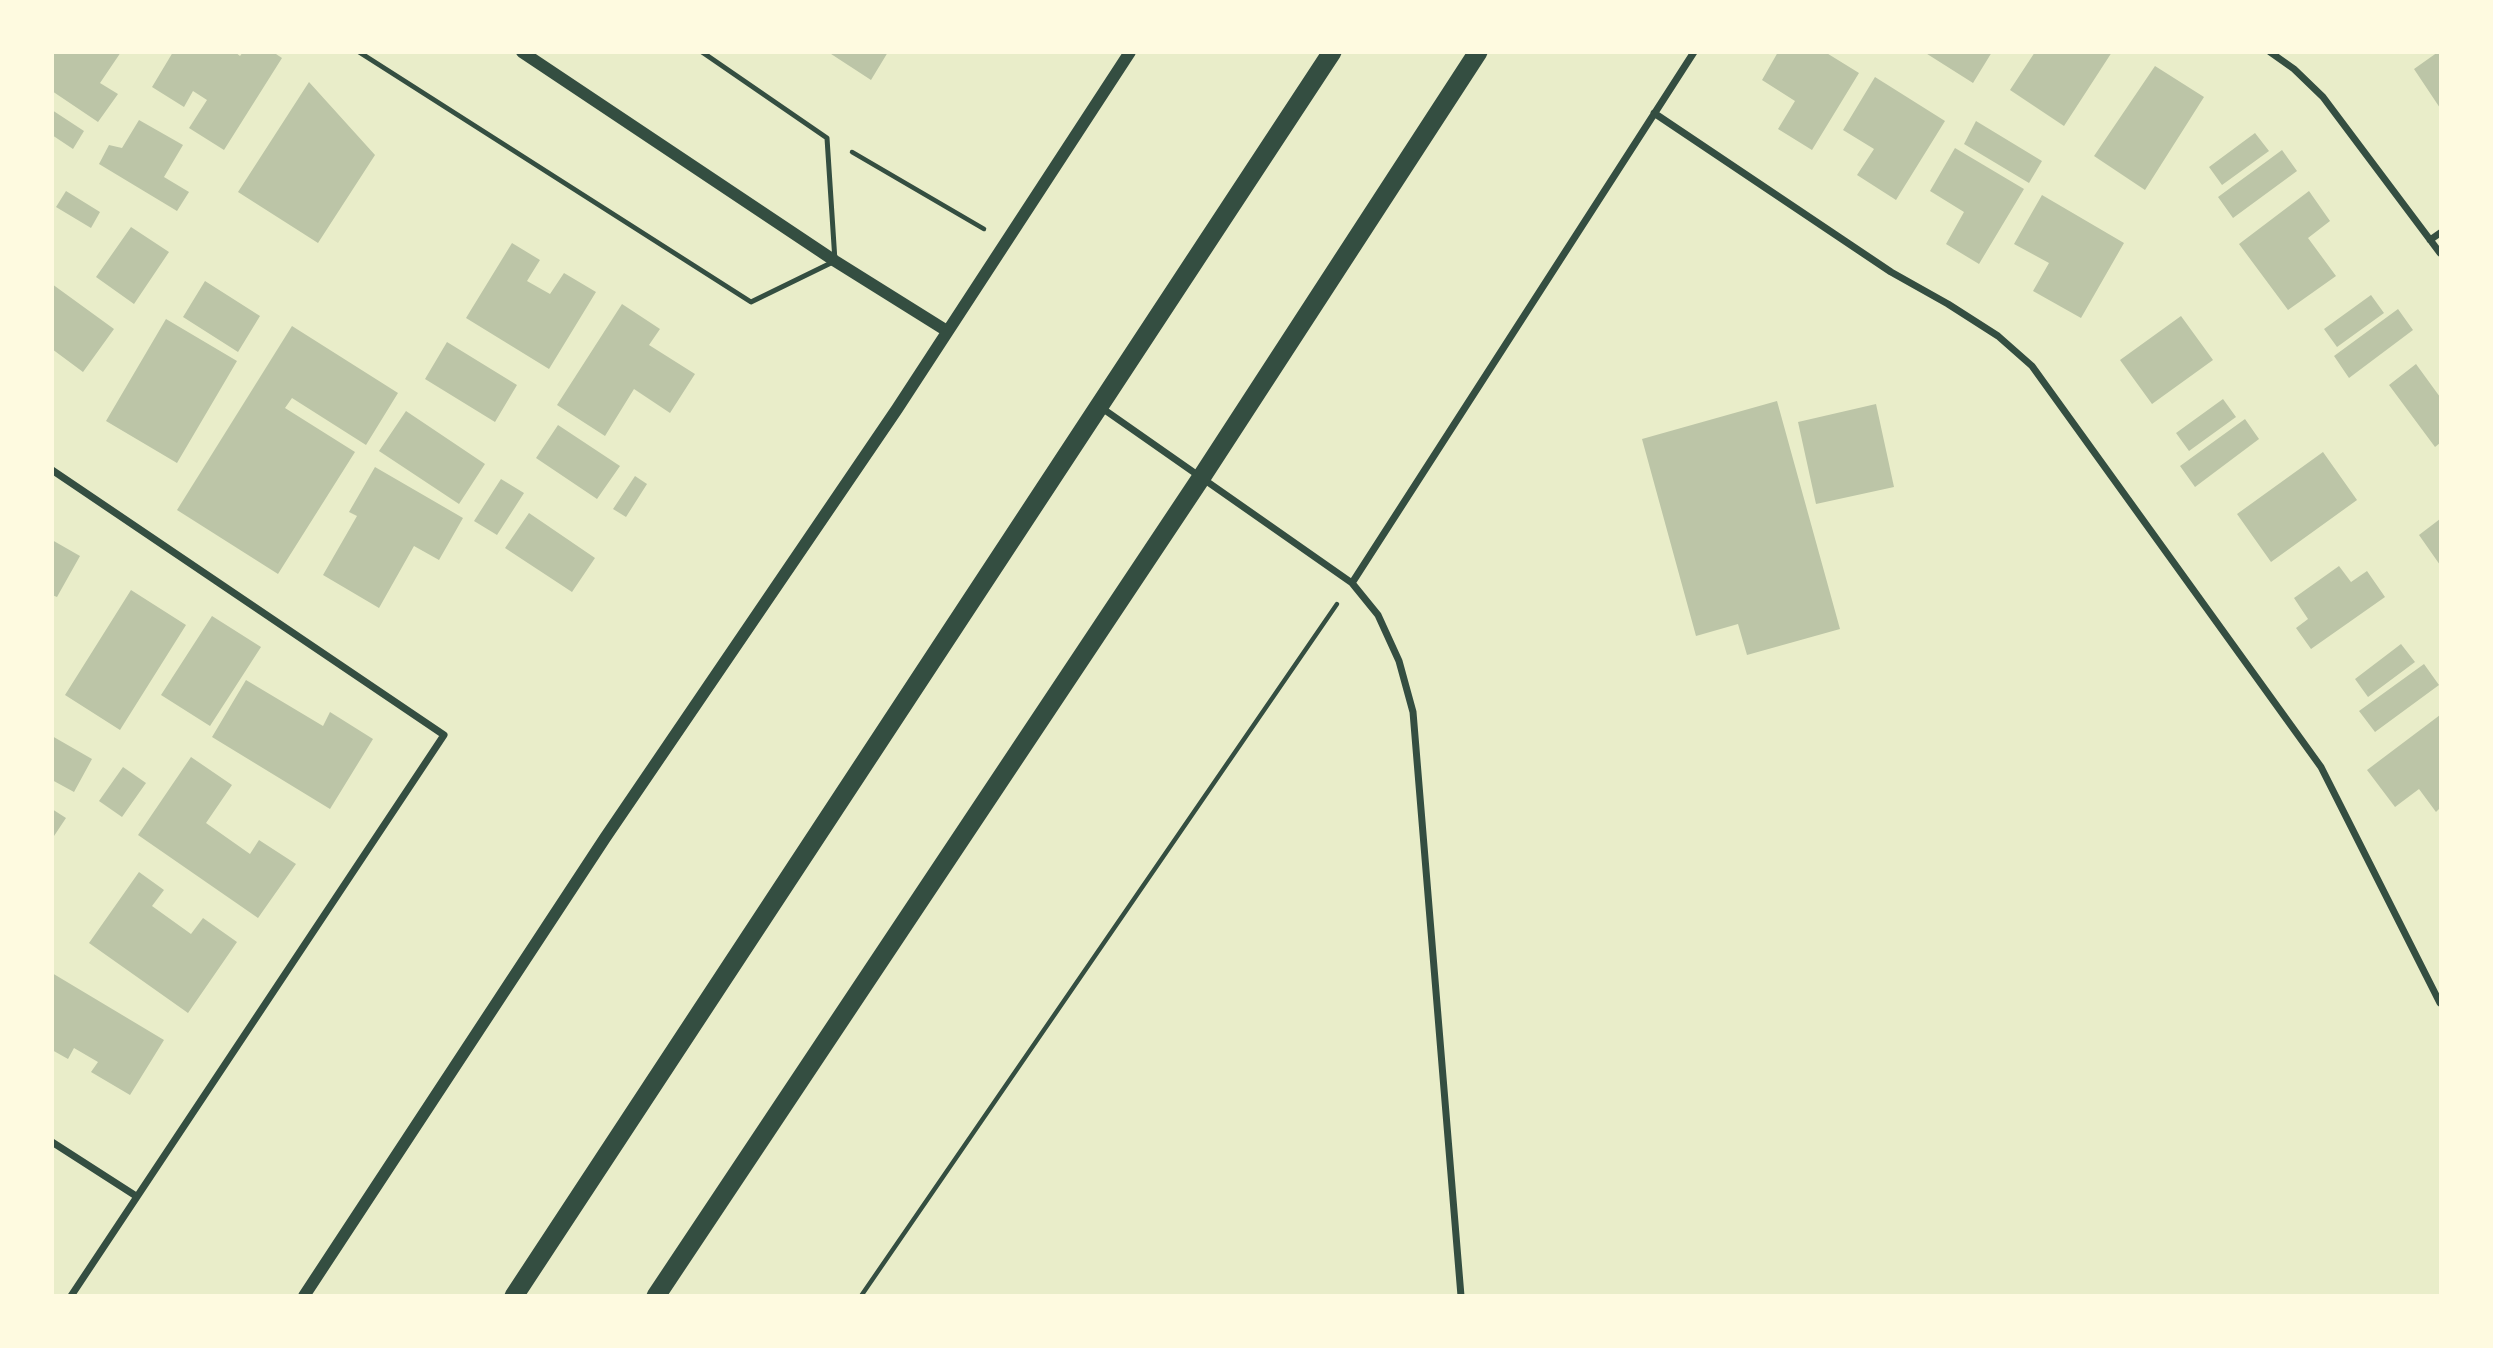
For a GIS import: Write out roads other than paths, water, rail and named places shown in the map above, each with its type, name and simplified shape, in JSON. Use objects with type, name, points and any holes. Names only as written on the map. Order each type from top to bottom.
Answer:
[{"type":"highway","points":[[514,1296],[1332,52]]},
{"type":"highway","points":[[656,1296],[1201,478],[1478,52]]},
{"type":"street","points":[[522,52],[835,261],[947,331]]},
{"type":"street","points":[[304,1296],[605,838],[897,409],[1129,52]]},
{"type":"street","points":[[1352,583],[1694,52]]},
{"type":"street","points":[[2270,52],[2294,69],[2323,97],[2441,253]]},
{"type":"street","points":[[1654,113],[1891,272],[1998,336],[2032,366],[2321,767],[2441,1003]]},
{"type":"street","points":[[2430,240],[2441,233]]},
{"type":"street","points":[[1098,406],[1352,583],[1378,615],[1399,661],[1413,712],[1461,1296]]},
{"type":"street","points":[[52,470],[444,735],[71,1296]]},
{"type":"street","points":[[52,1142],[136,1196]]},
{"type":"lane","points":[[359,52],[751,302],[835,261],[827,138],[702,52]]}]
